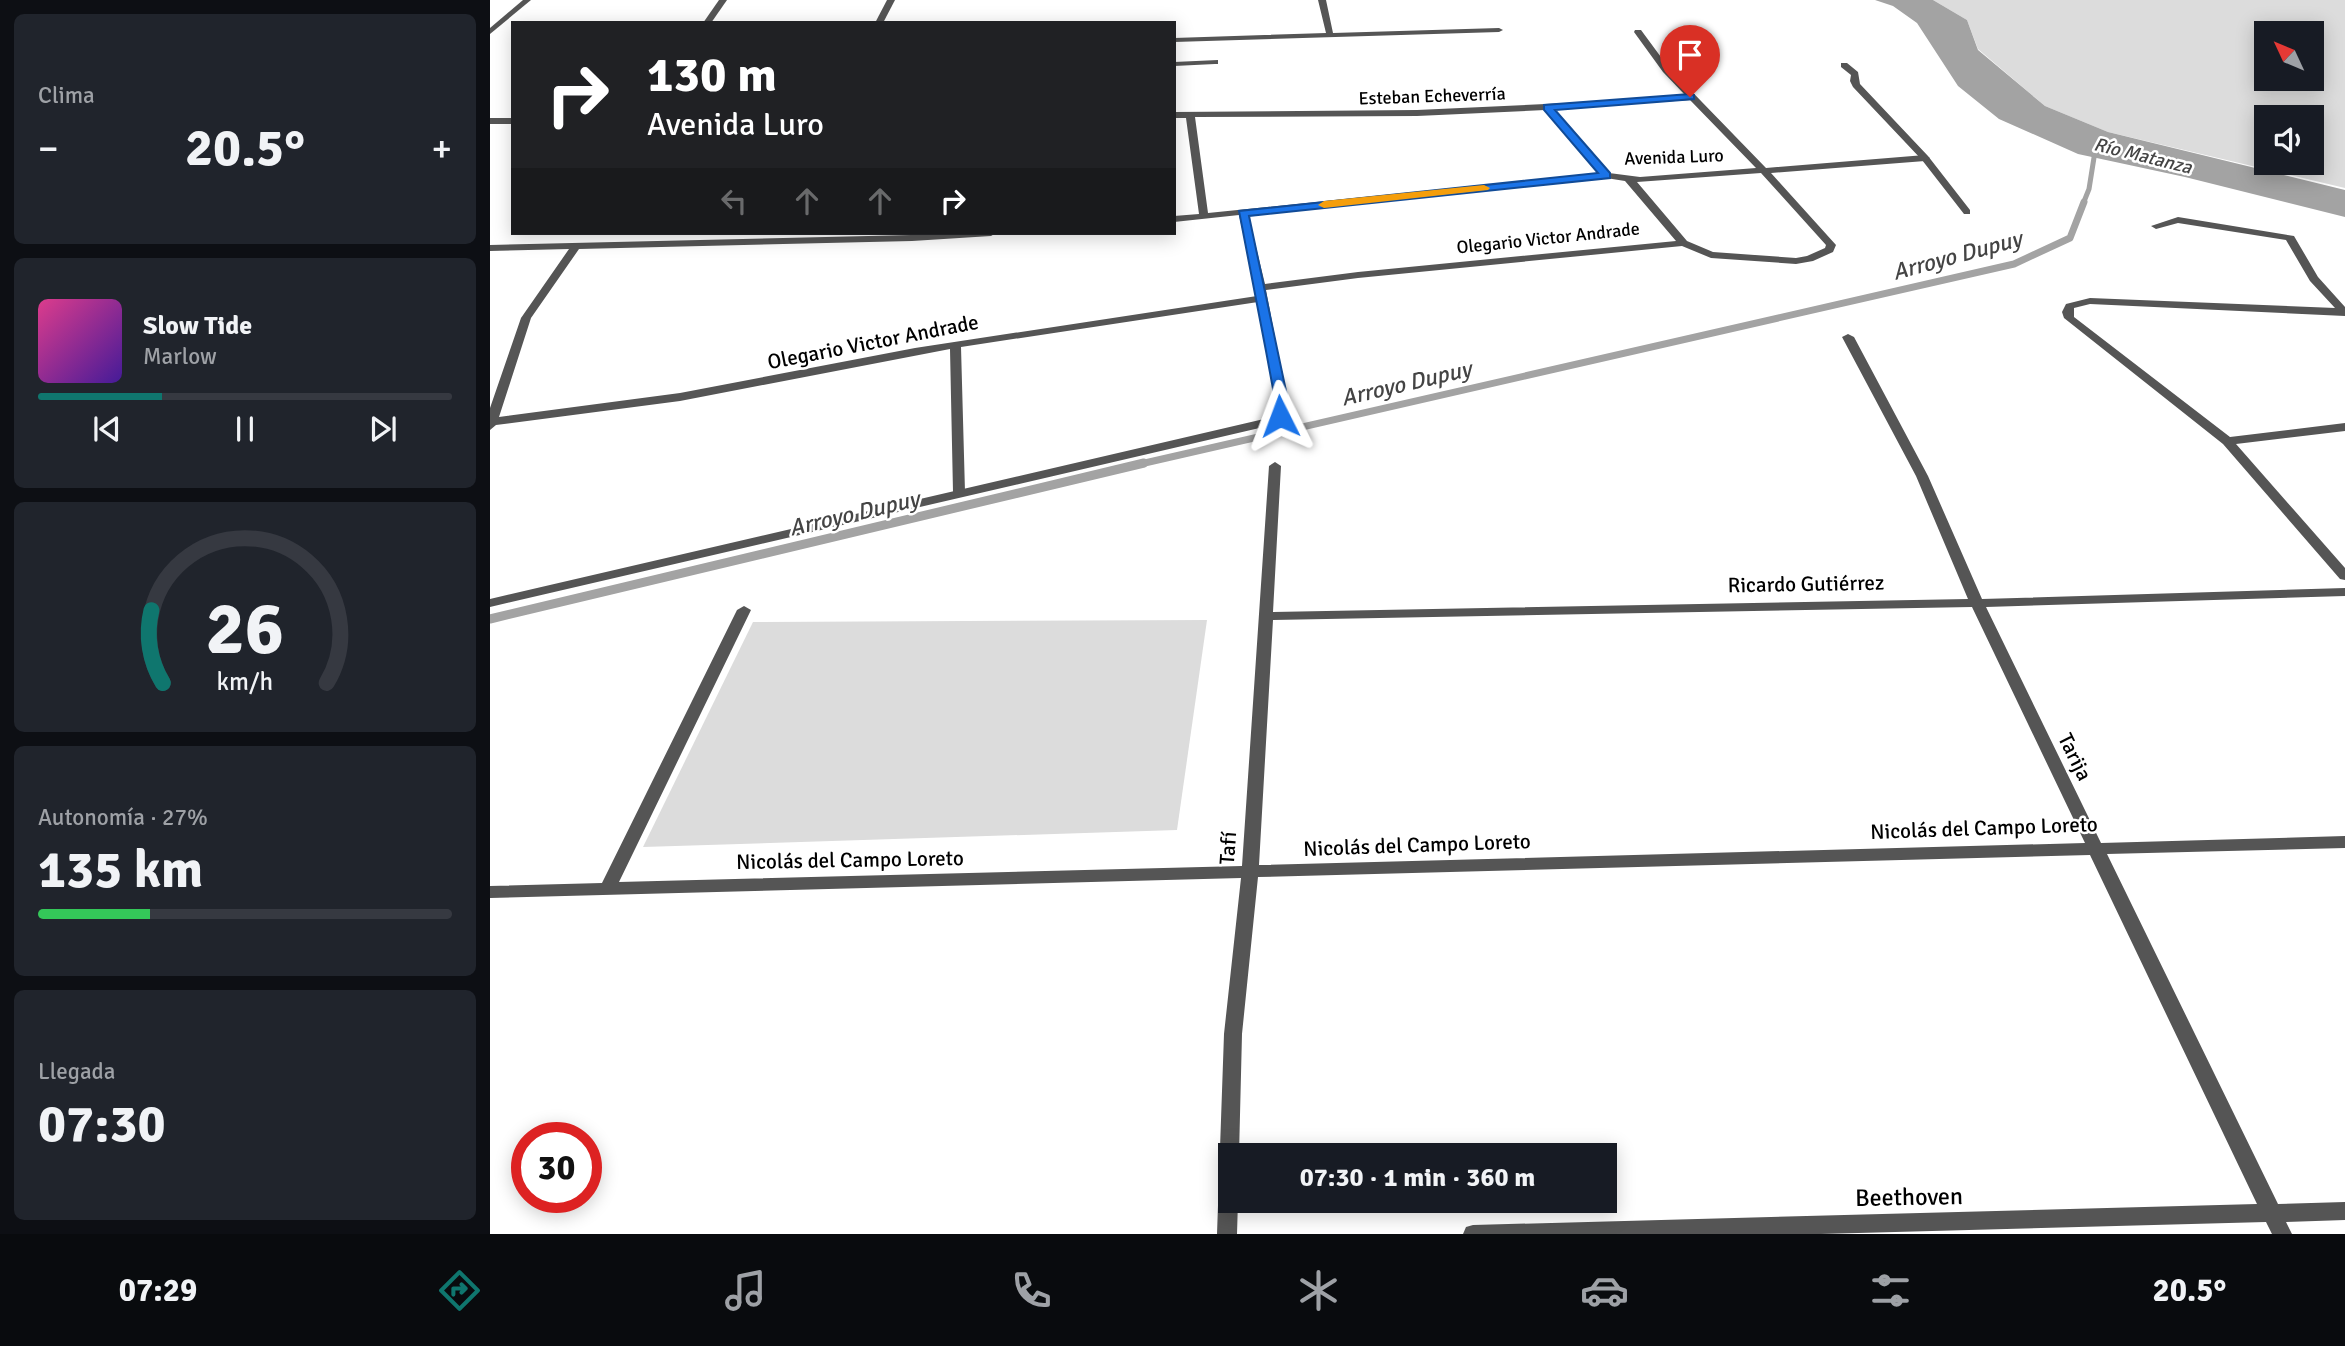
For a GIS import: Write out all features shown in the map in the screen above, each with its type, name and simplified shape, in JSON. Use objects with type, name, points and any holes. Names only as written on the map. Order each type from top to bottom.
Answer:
[{"type":"street","points":[[490,32],[494,24],[527,0]]},
{"type":"street","points":[[708,21],[723,0]]},
{"type":"street","points":[[881,21],[891,0]]},
{"type":"street","points":[[1322,0],[1329,35]]},
{"type":"street","points":[[1176,40],[1499,30]]},
{"type":"street","points":[[1638,33],[1690,97],[1764,171]]},
{"type":"street","points":[[1176,64],[1215,62]]},
{"type":"street","points":[[1844,65],[1854,74],[1856,85],[1925,159],[1967,212]]},
{"type":"street","name":"Esteban Echeverría","points":[[1176,115],[1404,114],[1690,97]]},
{"type":"street","points":[[1547,107],[1606,175]]},
{"type":"street","points":[[1190,115],[1204,217]]},
{"type":"street","points":[[490,121],[511,121]]},
{"type":"street","name":"Avenida Luro","points":[[1176,219],[1606,175],[1629,180],[1925,159]]},
{"type":"street","name":"Olegario Victor Andrade","points":[[491,423],[680,397],[859,361],[1385,272],[1683,243],[1711,255],[1796,261],[1825,254],[1831,245],[1764,171]]},
{"type":"street","points":[[1629,180],[1683,243]]},
{"type":"street","points":[[490,603],[1268,422],[1280,416],[1282,405],[1262,293],[1243,213]]},
{"type":"street","points":[[2156,226],[2178,220],[2290,238],[2314,279],[2344,313]]},
{"type":"street","points":[[640,243],[646,235]]},
{"type":"street","points":[[490,248],[949,235]]},
{"type":"street","points":[[491,423],[526,318],[576,246]]},
{"type":"street","points":[[2344,313],[2091,301],[2070,306],[2067,312],[2069,318],[2227,441],[2345,576]]},
{"type":"street","name":"Tarija","points":[[1848,337],[1922,476],[1977,603],[2282,1234]]},
{"type":"street","points":[[956,345],[959,492]]},
{"type":"street","points":[[2227,441],[2345,427]]},
{"type":"street","name":"Tafí","points":[[1227,1234],[1233,1034],[1250,872],[1275,466]]},
{"type":"street","name":"Ricardo Gutiérrez","points":[[1267,616],[1977,603],[2345,592]]},
{"type":"street","points":[[607,889],[744,610]]},
{"type":"street","name":"Nicolás del Campo Loreto","points":[[490,892],[2345,842]]},
{"type":"street","name":"Beethoven","points":[[1474,1234],[2345,1211]]},
{"type":"shaded area","points":[[1933,0],[2345,0],[2345,188],[2290,175],[2324,175],[2324,105],[2254,105],[2254,166],[2108,132],[2045,106],[1978,49],[1967,20]]},
{"type":"shaded area","points":[[1207,620],[1177,830],[643,847],[753,622]]},
{"type":"water","name":"Río Matanza","points":[[1875,0],[1933,0],[1967,20],[1978,50],[2045,106],[2108,132],[2254,168],[2254,175],[2284,175],[2345,190],[2345,217],[2185,177],[2078,154],[1999,119],[1958,86],[1917,23],[1893,6]]},
{"type":"waterway","name":"Arroyo Dupuy","points":[[2083,204],[2089,189],[2096,145]]},
{"type":"waterway","name":"Arroyo Dupuy","points":[[1136,465],[2014,264],[2070,238],[2084,202]]},
{"type":"waterway","name":"Arroyo Dupuy","points":[[490,619],[1144,463]]},
{"type":"slow traffic","points":[[1324,205],[1484,188]]},
{"type":"route","points":[[1280,416],[1282,405],[1273,351],[1243,213],[1606,175],[1547,107],[1690,97]]}]
